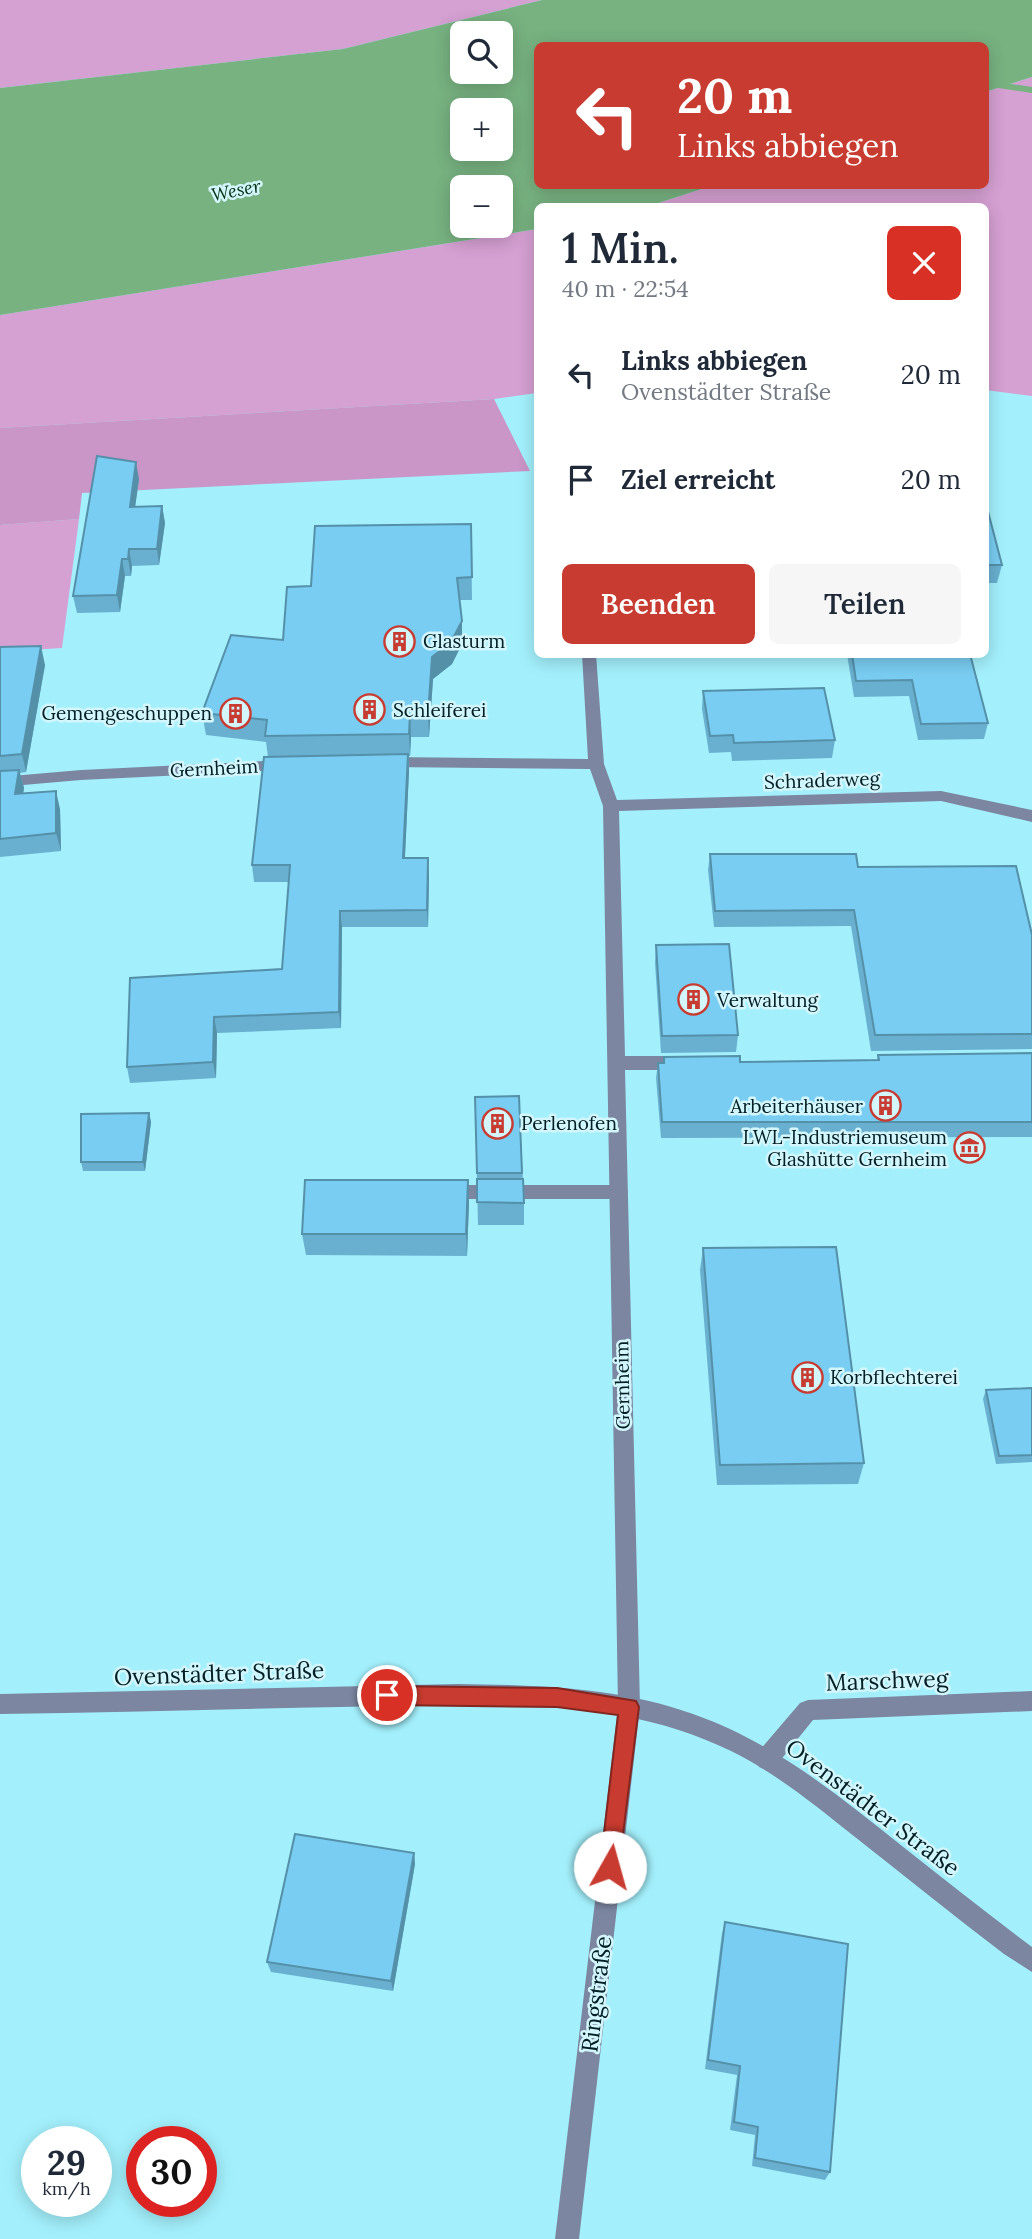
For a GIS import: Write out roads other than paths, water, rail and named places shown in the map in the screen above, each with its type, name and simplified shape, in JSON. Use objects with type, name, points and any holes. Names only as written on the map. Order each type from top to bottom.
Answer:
[{"type":"street","name":"Gernheim","points":[[589,658],[596,764],[611,806],[629,1707]]},
{"type":"street","points":[[376,762],[428,760],[596,764]]},
{"type":"street","name":"Gernheim","points":[[0,782],[81,775],[298,765]]},
{"type":"street","name":"Schraderweg","points":[[611,806],[942,796],[1032,816]]},
{"type":"street","points":[[618,1063],[700,1062]]},
{"type":"street","points":[[427,1192],[618,1192]]},
{"type":"street","name":"Ovenstädter Straße","points":[[0,1704],[438,1695],[557,1697],[629,1707],[693,1724],[736,1742],[766,1759],[809,1787],[1032,1961]]},
{"type":"street","name":"Marschweg","points":[[766,1759],[808,1710],[1032,1701]]},
{"type":"street","name":"Ringstraße","points":[[567,2239],[629,1707]]},
{"type":"water","name":"Weser","points":[[542,0],[1032,0],[1032,77],[989,91],[989,42],[534,42],[534,189],[702,189],[658,203],[534,203],[534,229],[513,233],[513,175],[450,175],[450,238],[481,238],[0,315],[0,88],[343,49],[450,23],[450,84],[513,84],[513,21],[457,21]]},
{"type":"waterway","points":[[989,84],[1032,90]]},
{"type":"place","name":"Glasturm","points":[[400,641]]},
{"type":"place","name":"Schleiferei","points":[[370,710]]},
{"type":"place","name":"Gemengeschuppen","points":[[235,713]]},
{"type":"place","name":"Verwaltung","points":[[694,1000]]},
{"type":"place","name":"Arbeiterhäuser","points":[[886,1106]]},
{"type":"place","name":"Perlenofen","points":[[498,1123]]},
{"type":"place","name":"LWL-Industriemuseum Glashütte Gernheim","points":[[970,1148]]},
{"type":"place","name":"Korbflechterei","points":[[807,1377]]}]
